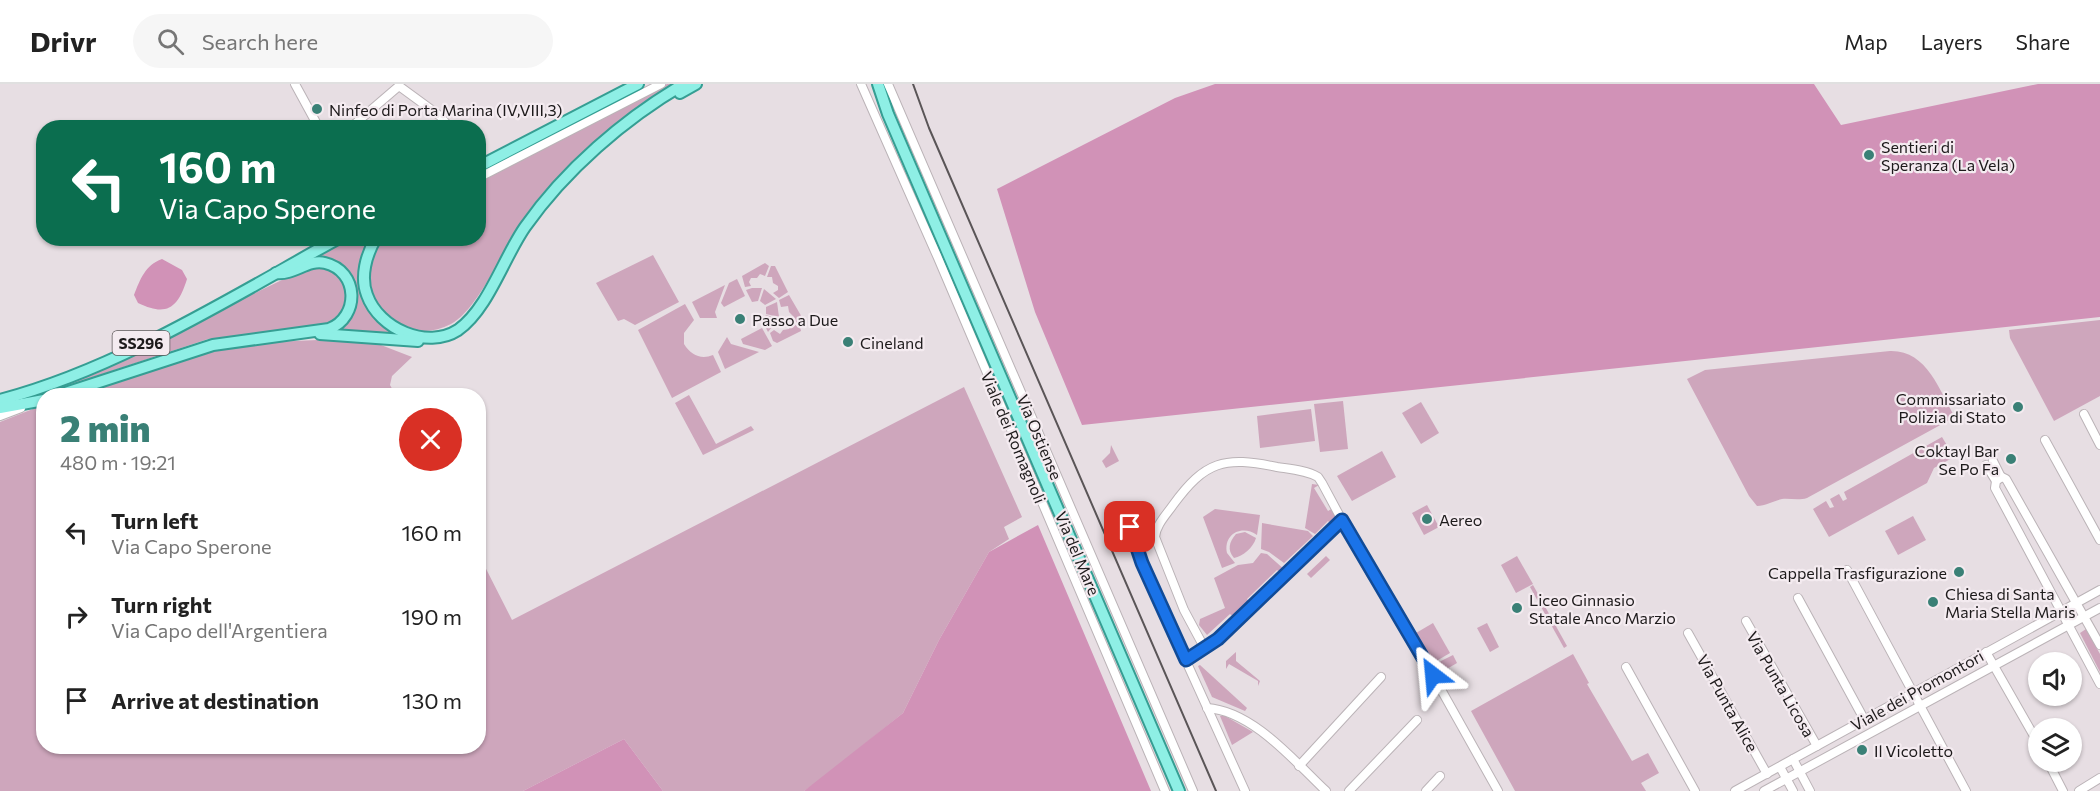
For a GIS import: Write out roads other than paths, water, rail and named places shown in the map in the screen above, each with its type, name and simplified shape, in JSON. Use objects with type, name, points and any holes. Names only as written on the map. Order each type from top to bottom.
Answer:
[{"type":"main road","points":[[486,164],[638,84]]},
{"type":"main road","points":[[373,246],[365,270],[364,284],[369,300],[378,314],[389,324],[406,333],[429,339],[449,334],[470,318],[525,228],[549,198],[592,154],[645,111],[684,84]]},
{"type":"main road","points":[[645,111],[696,84]]},
{"type":"main road","points":[[871,84],[888,114]]},
{"type":"main road","name":"Via del Mare","points":[[878,84],[888,114],[1179,791]]},
{"type":"main road","name":"SS296","points":[[0,400],[88,369],[195,317],[325,246]]},
{"type":"main road","name":"SS296","points":[[80,388],[198,349],[243,340],[329,329],[344,320],[352,302],[348,280],[338,269],[318,262],[288,273],[276,273]]},
{"type":"main road","name":"SS296","points":[[308,333],[409,341],[429,339]]},
{"type":"main road","points":[[0,408],[36,402]]},
{"type":"street","points":[[295,84],[315,120]]},
{"type":"street","points":[[486,174],[661,84]]},
{"type":"street","name":"Viale dei Romagnoli","points":[[861,84],[938,258],[1165,791]]},
{"type":"street","name":"Via Ostiense","points":[[888,84],[1193,791]]},
{"type":"street","points":[[359,120],[399,86],[443,120]]},
{"type":"street","points":[[0,416],[36,403]]},
{"type":"street","points":[[2084,414],[2100,445]]},
{"type":"street","points":[[2045,440],[2100,540]]},
{"type":"street","points":[[1205,649],[1184,610],[1155,537],[1158,526],[1194,478],[1216,465],[1234,461],[1308,473],[1321,480],[1372,576],[1379,580],[1498,791]]},
{"type":"street","points":[[1989,463],[1998,479],[1995,488],[2100,684]]},
{"type":"street","points":[[1998,479],[2006,479],[2100,645]]},
{"type":"street","points":[[1186,660],[1205,649],[1342,520]]},
{"type":"street","points":[[1130,527],[1142,563],[1245,791]]},
{"type":"street","points":[[1847,570],[1966,791]]},
{"type":"street","name":"Viale dei Promontori","points":[[1735,791],[2100,590]]},
{"type":"street","points":[[1798,598],[1864,719]]},
{"type":"street","name":"Viale dei Promontori","points":[[1764,791],[1993,664],[2099,610]]},
{"type":"street","name":"Via Punta Licosa","points":[[1746,621],[1817,746]]},
{"type":"street","name":"Via Punta Alice","points":[[1688,633],[1767,774]]},
{"type":"street","points":[[1986,652],[2028,725]]},
{"type":"street","points":[[1626,668],[1695,791]]},
{"type":"street","points":[[1299,766],[1381,677]]},
{"type":"street","points":[[1207,708],[1224,711],[1248,721],[1326,791]]},
{"type":"street","points":[[1349,791],[1417,720]]},
{"type":"street","points":[[1793,759],[1810,791]]},
{"type":"street","points":[[1780,767],[1793,791]]},
{"type":"street","points":[[2053,772],[2063,791]]},
{"type":"street","points":[[1426,791],[1440,777]]},
{"type":"street","points":[[2079,791],[2100,778]]},
{"type":"railway","points":[[913,84],[929,128],[1216,791]]},
{"type":"place","name":"Ninfeo di Porta Marina (IV,VIII,3)","points":[[317,109]]},
{"type":"place","name":"Sentieri di Speranza (La Vela)","points":[[1869,155]]},
{"type":"place","name":"Passo a Due","points":[[740,319]]},
{"type":"place","name":"Cineland","points":[[848,342]]},
{"type":"place","name":"Commissariato Polizia di Stato","points":[[2018,407]]},
{"type":"place","name":"Coktayl Bar Se Po Fa","points":[[2011,459]]},
{"type":"place","name":"Aereo","points":[[1427,519]]},
{"type":"place","name":"Cappella Trasfigurazione","points":[[1959,572]]},
{"type":"place","name":"Chiesa di Santa Maria Stella Maris","points":[[1933,602]]},
{"type":"place","name":"Liceo Ginnasio Statale Anco Marzio","points":[[1517,608]]},
{"type":"place","name":"Il Vicoletto","points":[[1862,750]]}]
